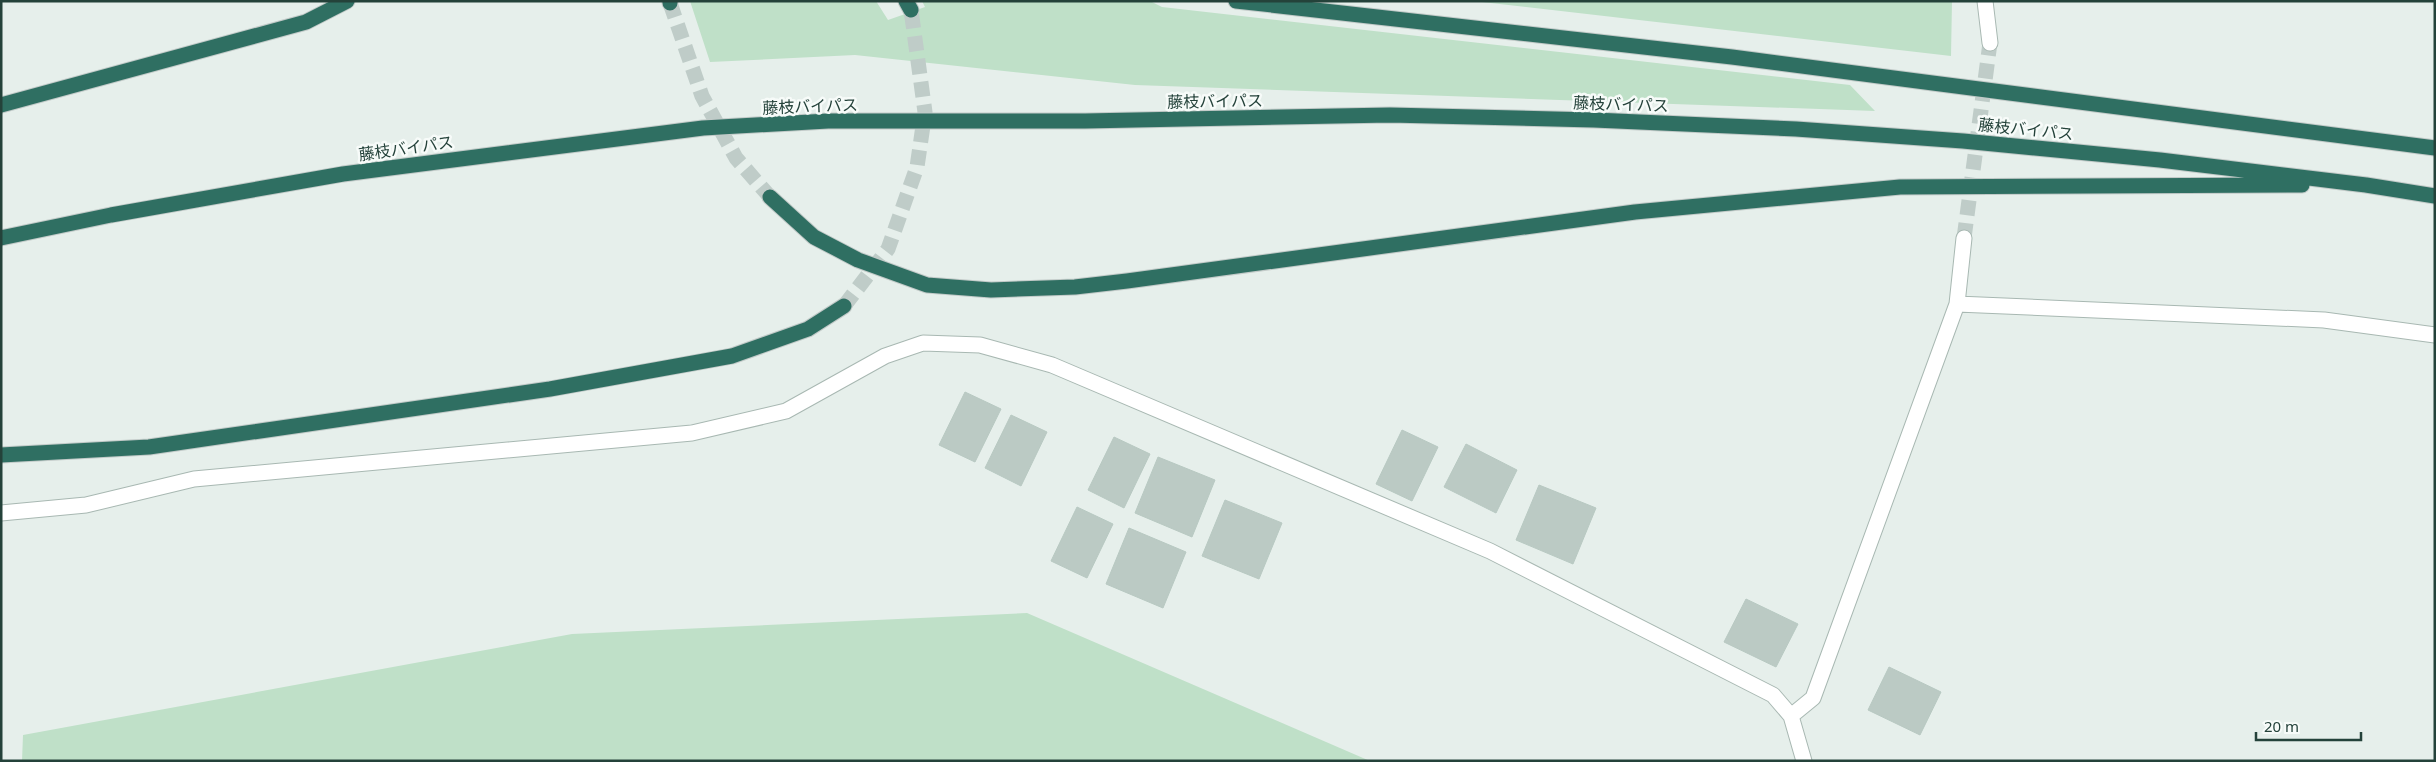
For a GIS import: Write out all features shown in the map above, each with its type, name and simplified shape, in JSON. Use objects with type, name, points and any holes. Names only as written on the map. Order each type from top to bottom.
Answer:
[{"type":"highway","points":[[1,105],[306,22],[347,1]]},
{"type":"highway","points":[[1236,1],[1732,57],[2435,148]]},
{"type":"highway","name":"藤枝バイパス","points":[[1,238],[111,215],[343,174],[703,128],[828,122],[1085,121],[1390,115],[1594,120],[1796,129],[1963,141],[2160,160],[2366,185],[2435,196]]},
{"type":"highway","points":[[770,197],[814,237],[858,260],[927,285],[991,290],[1075,287],[1635,212],[1900,187],[2366,185]]},
{"type":"highway","points":[[1,455],[149,446],[550,389],[732,356],[808,328],[844,306]]},
{"type":"street","points":[[1985,1],[1990,43]]},
{"type":"street","points":[[1791,716],[1813,698],[1957,304],[1964,238]]},
{"type":"street","points":[[1957,304],[2324,320],[2434,335]]},
{"type":"street","points":[[1,513],[86,505],[194,479],[692,433],[786,411],[885,356],[923,343],[980,346],[1052,365],[1490,551],[1773,695],[1791,716],[1804,761]]},
{"type":"green space","points":[[690,1],[876,1],[888,20],[925,7],[922,1],[1150,1],[1162,7],[1850,85],[1875,111],[1135,85],[855,55],[710,62]]},
{"type":"green space","points":[[1473,1],[1952,1],[1951,56]]},
{"type":"green space","points":[[1027,613],[1370,761],[22,761],[23,735],[572,634]]},
{"type":"building","points":[[965,392],[1001,409],[975,462],[939,445]]},
{"type":"building","points":[[1011,415],[1047,432],[1021,486],[985,468]]},
{"type":"building","points":[[1402,430],[1438,447],[1412,501],[1376,484]]},
{"type":"building","points":[[1114,437],[1150,454],[1124,508],[1088,490]]},
{"type":"building","points":[[1466,444],[1517,470],[1496,513],[1444,487]]},
{"type":"building","points":[[1158,457],[1215,480],[1192,537],[1135,513]]},
{"type":"building","points":[[1539,485],[1596,508],[1573,564],[1516,540]]},
{"type":"building","points":[[1225,500],[1282,523],[1259,579],[1202,556]]},
{"type":"building","points":[[1077,507],[1113,524],[1087,578],[1051,561]]},
{"type":"building","points":[[1129,528],[1186,552],[1163,608],[1106,584]]},
{"type":"building","points":[[1746,599],[1798,624],[1776,667],[1724,642]]},
{"type":"building","points":[[1889,667],[1941,692],[1920,735],[1868,710]]},
{"type":"tunnel","points":[[670,3],[702,96],[736,158],[770,197]]},
{"type":"tunnel","points":[[844,306],[888,249],[917,167],[925,112],[911,10]]},
{"type":"tunnel","points":[[1964,238],[1990,43]]}]
